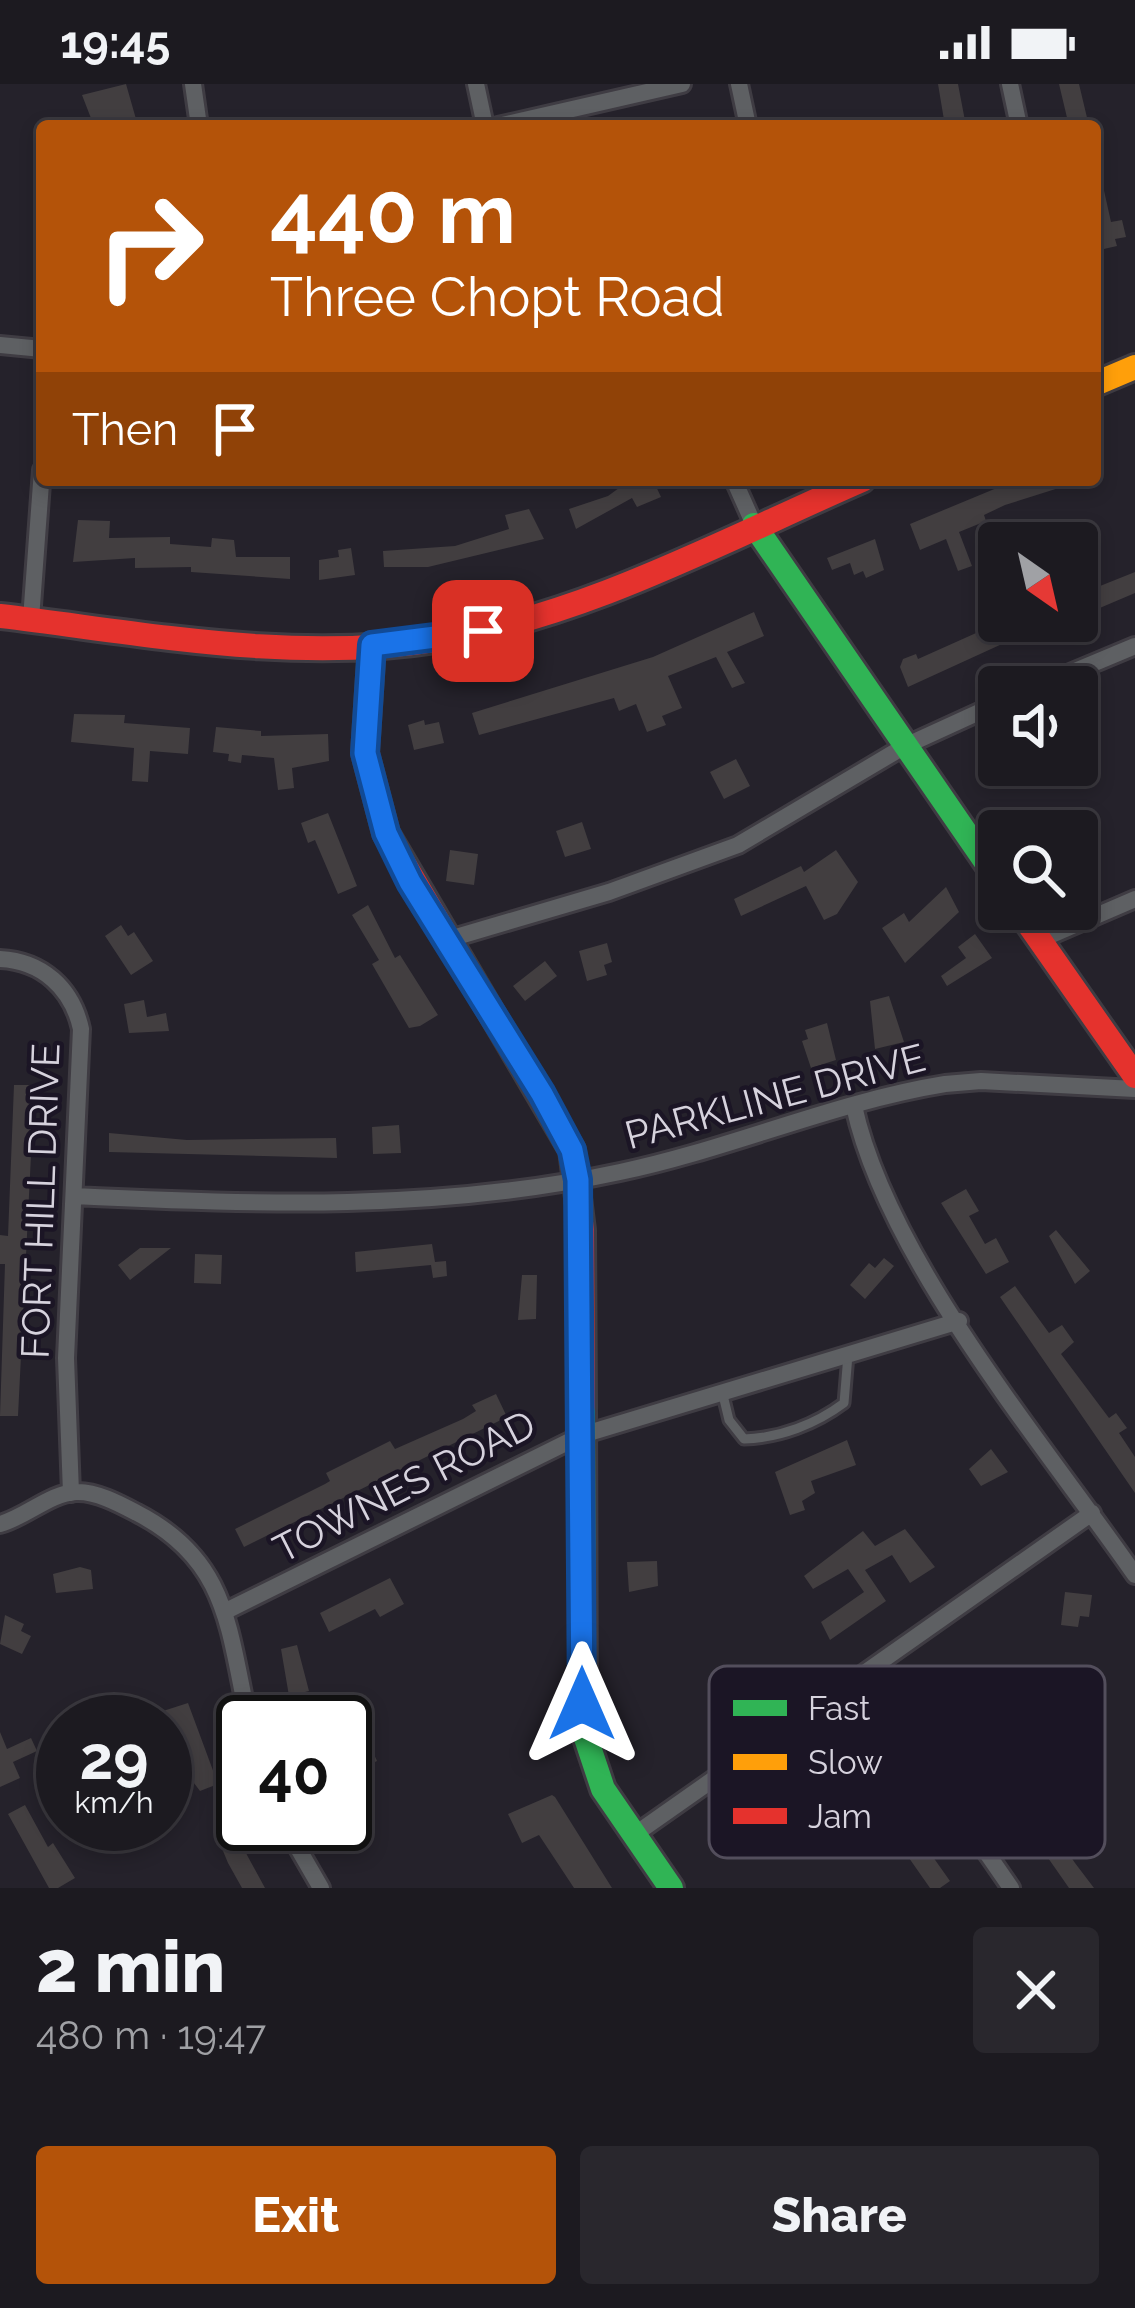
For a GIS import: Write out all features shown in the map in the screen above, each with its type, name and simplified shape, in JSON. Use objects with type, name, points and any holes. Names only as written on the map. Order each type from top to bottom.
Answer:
[{"type":"main road","points":[[1101,381],[1135,367]]},
{"type":"main road","points":[[0,616],[296,645],[435,640],[525,619],[848,486]]},
{"type":"main road","points":[[754,525],[978,851]]},
{"type":"main road","points":[[372,645],[366,712],[369,781],[401,866],[572,1150],[578,1180],[584,1732],[603,1789],[671,1888]]},
{"type":"main road","points":[[1033,930],[1135,1076]]},
{"type":"street","points":[[193,84],[198,120]]},
{"type":"street","points":[[476,84],[484,120]]},
{"type":"street","points":[[524,120],[682,84]]},
{"type":"street","points":[[739,84],[747,120]]},
{"type":"street","points":[[1010,84],[1018,120]]},
{"type":"street","points":[[0,345],[36,348]]},
{"type":"street","points":[[31,619],[41,486]]},
{"type":"street","points":[[737,486],[754,525]]},
{"type":"street","points":[[1087,666],[1135,646]]},
{"type":"street","points":[[446,940],[609,892],[738,845],[904,746],[978,713]]},
{"type":"street","points":[[1040,940],[1135,899]]},
{"type":"street","name":"FORT HILL DRIVE","points":[[0,959],[27,964],[53,979],[78,1014],[82,1044],[66,1358],[71,1492]]},
{"type":"street","name":"PARKLINE DRIVE","points":[[74,1196],[280,1205],[379,1203],[578,1180],[914,1089],[980,1081],[1135,1089]]},
{"type":"street","points":[[854,1106],[888,1202],[959,1321],[1135,1575]]},
{"type":"street","name":"TOWNES ROAD","points":[[226,1611],[582,1435],[959,1321]]},
{"type":"street","points":[[0,1524],[71,1492],[125,1507],[168,1532],[207,1572],[226,1611],[243,1695]]},
{"type":"street","points":[[874,1666],[1092,1513]]},
{"type":"street","points":[[634,1835],[709,1782]]},
{"type":"street","points":[[300,1851],[321,1888]]},
{"type":"street","points":[[991,1858],[1012,1888]]},
{"type":"lane","points":[[722,1390],[729,1420],[744,1438],[790,1430],[823,1418],[844,1402],[848,1354]]},
{"type":"building","points":[[126,84],[136,120],[92,120],[82,95]]},
{"type":"building","points":[[938,84],[958,84],[965,120],[944,120]]},
{"type":"building","points":[[1059,84],[1079,84],[1088,120],[1068,120]]},
{"type":"building","points":[[1101,177],[1111,222],[1122,220],[1126,237],[1115,239],[1117,246],[1101,250]]},
{"type":"building","points":[[622,486],[656,486],[661,497],[637,507],[632,498],[576,529],[569,509],[608,496]]},
{"type":"building","points":[[1002,486],[1065,486],[1005,505],[984,515],[986,521],[959,532],[972,566],[958,571],[946,539],[920,550],[910,524]]},
{"type":"building","points":[[529,509],[544,539],[428,567],[384,567],[383,551],[455,546],[509,529],[505,515]]},
{"type":"building","points":[[78,520],[110,521],[109,538],[170,537],[170,544],[211,547],[212,538],[234,540],[236,557],[290,557],[290,579],[191,572],[191,567],[135,568],[135,558],[73,562]]},
{"type":"building","points":[[875,539],[884,570],[866,578],[863,571],[854,575],[850,563],[832,570],[827,558]]},
{"type":"building","points":[[351,548],[355,575],[319,580],[319,560],[339,557],[338,550]]},
{"type":"building","points":[[1135,572],[1135,593],[1098,609],[1098,587]]},
{"type":"building","points":[[754,612],[764,636],[727,652],[745,683],[732,688],[716,657],[668,676],[682,708],[662,716],[666,725],[647,732],[636,704],[619,711],[614,698],[479,735],[472,713],[653,657]]},
{"type":"building","points":[[978,632],[978,642],[1002,644],[908,687],[900,667],[903,659],[916,654],[918,659]]},
{"type":"building","points":[[74,714],[125,715],[124,723],[190,728],[188,754],[150,751],[148,782],[132,781],[134,748],[71,742]]},
{"type":"building","points":[[424,720],[425,725],[439,722],[444,743],[414,750],[408,725]]},
{"type":"building","points":[[216,727],[261,731],[261,736],[328,734],[329,761],[292,768],[294,788],[278,790],[274,758],[242,755],[241,763],[228,761],[229,754],[213,752]]},
{"type":"building","points":[[736,759],[750,786],[724,799],[710,772]]},
{"type":"building","points":[[328,813],[357,886],[338,894],[315,840],[308,843],[301,823]]},
{"type":"building","points":[[582,822],[591,849],[565,857],[556,831]]},
{"type":"building","points":[[450,850],[478,854],[474,885],[446,881]]},
{"type":"building","points":[[836,850],[858,882],[837,914],[824,920],[806,886],[741,916],[734,899],[801,866],[804,872]]},
{"type":"building","points":[[946,887],[959,912],[905,963],[882,928],[904,913],[909,922]]},
{"type":"building","points":[[368,905],[395,958],[400,955],[438,1015],[420,1026],[409,1028],[372,964],[379,960],[352,915]]},
{"type":"building","points":[[121,925],[128,936],[134,932],[153,961],[131,975],[105,936]]},
{"type":"building","points":[[975,934],[992,958],[947,986],[941,976],[966,958],[958,947]]},
{"type":"building","points":[[607,943],[612,962],[604,965],[607,975],[587,981],[579,951]]},
{"type":"building","points":[[545,961],[557,976],[525,1001],[513,986]]},
{"type":"building","points":[[889,996],[904,1042],[875,1049],[870,1001]]},
{"type":"building","points":[[144,1000],[147,1017],[166,1013],[169,1031],[129,1033],[124,1004]]},
{"type":"building","points":[[827,1023],[836,1060],[811,1068],[802,1041],[808,1039],[805,1030]]},
{"type":"building","points":[[14,1085],[33,1085],[33,1115],[18,1416],[0,1416],[5,1264],[0,1264],[0,1235],[8,1236]]},
{"type":"building","points":[[399,1125],[401,1153],[373,1154],[372,1127]]},
{"type":"building","points":[[109,1133],[187,1140],[336,1138],[337,1158],[109,1152]]},
{"type":"building","points":[[966,1189],[979,1211],[969,1216],[985,1244],[996,1238],[1009,1262],[986,1274],[941,1203]]},
{"type":"building","points":[[1056,1230],[1090,1271],[1075,1284],[1049,1236]]},
{"type":"building","points":[[432,1244],[435,1262],[446,1261],[447,1276],[433,1278],[431,1265],[356,1272],[355,1252]]},
{"type":"building","points":[[140,1248],[171,1248],[130,1280],[118,1265]]},
{"type":"building","points":[[195,1254],[222,1255],[221,1284],[194,1283]]},
{"type":"building","points":[[884,1258],[894,1266],[865,1299],[850,1285],[869,1263],[875,1268]]},
{"type":"building","points":[[522,1275],[537,1275],[536,1319],[518,1320]]},
{"type":"building","points":[[1015,1286],[1049,1333],[1062,1325],[1074,1342],[1061,1354],[1109,1418],[1116,1413],[1127,1428],[1119,1433],[1135,1457],[1135,1493],[1000,1297]]},
{"type":"building","points":[[496,1394],[507,1417],[244,1547],[235,1529],[330,1481],[326,1473],[390,1441],[395,1449],[463,1419],[476,1411],[472,1405]]},
{"type":"building","points":[[847,1440],[856,1465],[811,1481],[815,1493],[802,1501],[805,1510],[790,1515],[775,1472]]},
{"type":"building","points":[[991,1449],[1008,1472],[981,1486],[969,1469]]},
{"type":"building","points":[[905,1529],[935,1567],[910,1583],[892,1555],[865,1570],[886,1601],[830,1640],[821,1622],[864,1592],[848,1569],[813,1589],[804,1576],[863,1531],[875,1546]]},
{"type":"building","points":[[657,1561],[658,1586],[629,1592],[627,1562]]},
{"type":"building","points":[[80,1567],[91,1570],[93,1589],[56,1593],[53,1574]]},
{"type":"building","points":[[390,1578],[404,1604],[380,1617],[375,1609],[329,1632],[320,1613]]},
{"type":"building","points":[[1065,1592],[1092,1595],[1089,1617],[1080,1616],[1078,1627],[1061,1625]]},
{"type":"building","points":[[5,1615],[24,1624],[21,1631],[31,1636],[22,1654],[0,1644]]},
{"type":"building","points":[[297,1645],[309,1691],[289,1695],[281,1649]]},
{"type":"building","points":[[192,1714],[216,1785],[200,1791],[192,1780]]},
{"type":"building","points":[[0,1732],[7,1749],[31,1738],[36,1751],[13,1762],[20,1778],[0,1787]]},
{"type":"building","points":[[552,1795],[612,1888],[574,1888],[539,1835],[522,1843],[508,1814]]},
{"type":"building","points":[[25,1805],[36,1825],[36,1851],[58,1851],[75,1878],[49,1888],[8,1814]]},
{"type":"building","points":[[223,1851],[245,1851],[265,1888],[242,1888]]},
{"type":"building","points":[[909,1858],[934,1858],[950,1881],[930,1888]]},
{"type":"building","points":[[1048,1858],[1072,1858],[1094,1888],[1069,1888]]},
{"type":"traffic: fast","points":[[754,525],[978,850]]},
{"type":"traffic: fast","points":[[583,1406],[584,1732],[603,1789],[671,1888]]},
{"type":"traffic: slow","points":[[1101,381],[1135,367]]},
{"type":"traffic: jam","points":[[0,616],[272,647],[382,646],[436,640],[492,629],[600,595],[849,486]]},
{"type":"traffic: jam","points":[[372,645],[365,753],[386,833],[572,1150],[582,1230],[583,1406]]},
{"type":"traffic: jam","points":[[1033,930],[1135,1076]]},
{"type":"route","points":[[483,631],[372,645],[365,753],[369,781],[401,866],[572,1150],[582,1230],[582,1704]]}]
